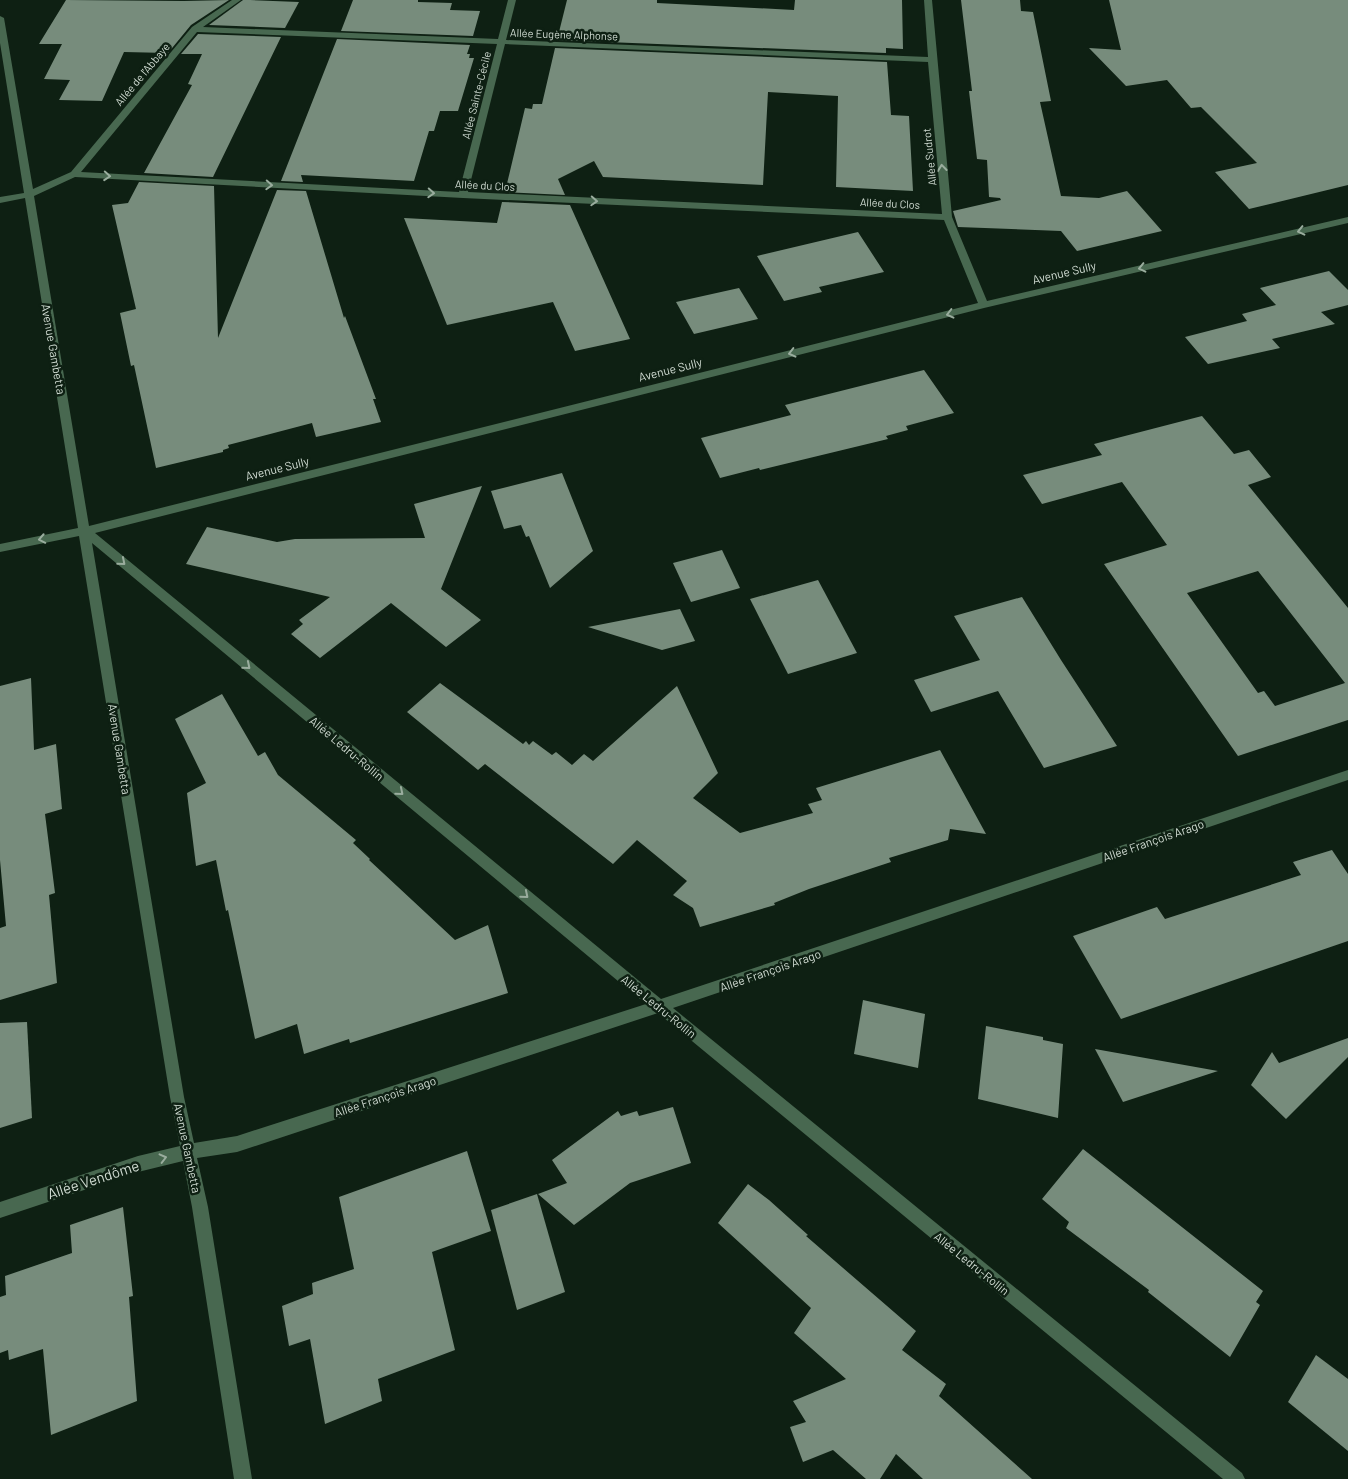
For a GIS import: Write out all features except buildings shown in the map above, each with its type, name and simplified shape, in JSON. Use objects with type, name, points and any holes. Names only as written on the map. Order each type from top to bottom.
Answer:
[{"type":"street","name":"Allée de l'Abbaye","points":[[74,174],[195,29],[237,0]]},
{"type":"street","name":"Allée Sainte-Cécile","points":[[463,195],[512,0]]},
{"type":"street","name":"Allée Sudrot","points":[[928,0],[947,217],[984,305]]},
{"type":"street","name":"Avenue Gambetta","points":[[0,18],[3,54],[85,531],[175,1087],[200,1207],[243,1479]]},
{"type":"street","name":"Allée Eugène Alphonse","points":[[195,29],[932,60]]},
{"type":"street","name":"Allée du Clos","points":[[0,200],[28,194],[74,174],[463,195],[947,217]]},
{"type":"street","name":"Avenue Sully","points":[[0,548],[85,531],[984,305],[1348,220]]},
{"type":"street","name":"Allée Ledru-Rollin","points":[[85,531],[1236,1479]]},
{"type":"street","name":"Allée François Arago","points":[[188,1152],[237,1144],[660,1006],[1348,775]]},
{"type":"street","name":"Allée Vendôme","points":[[0,1210],[138,1164],[188,1152]]}]
